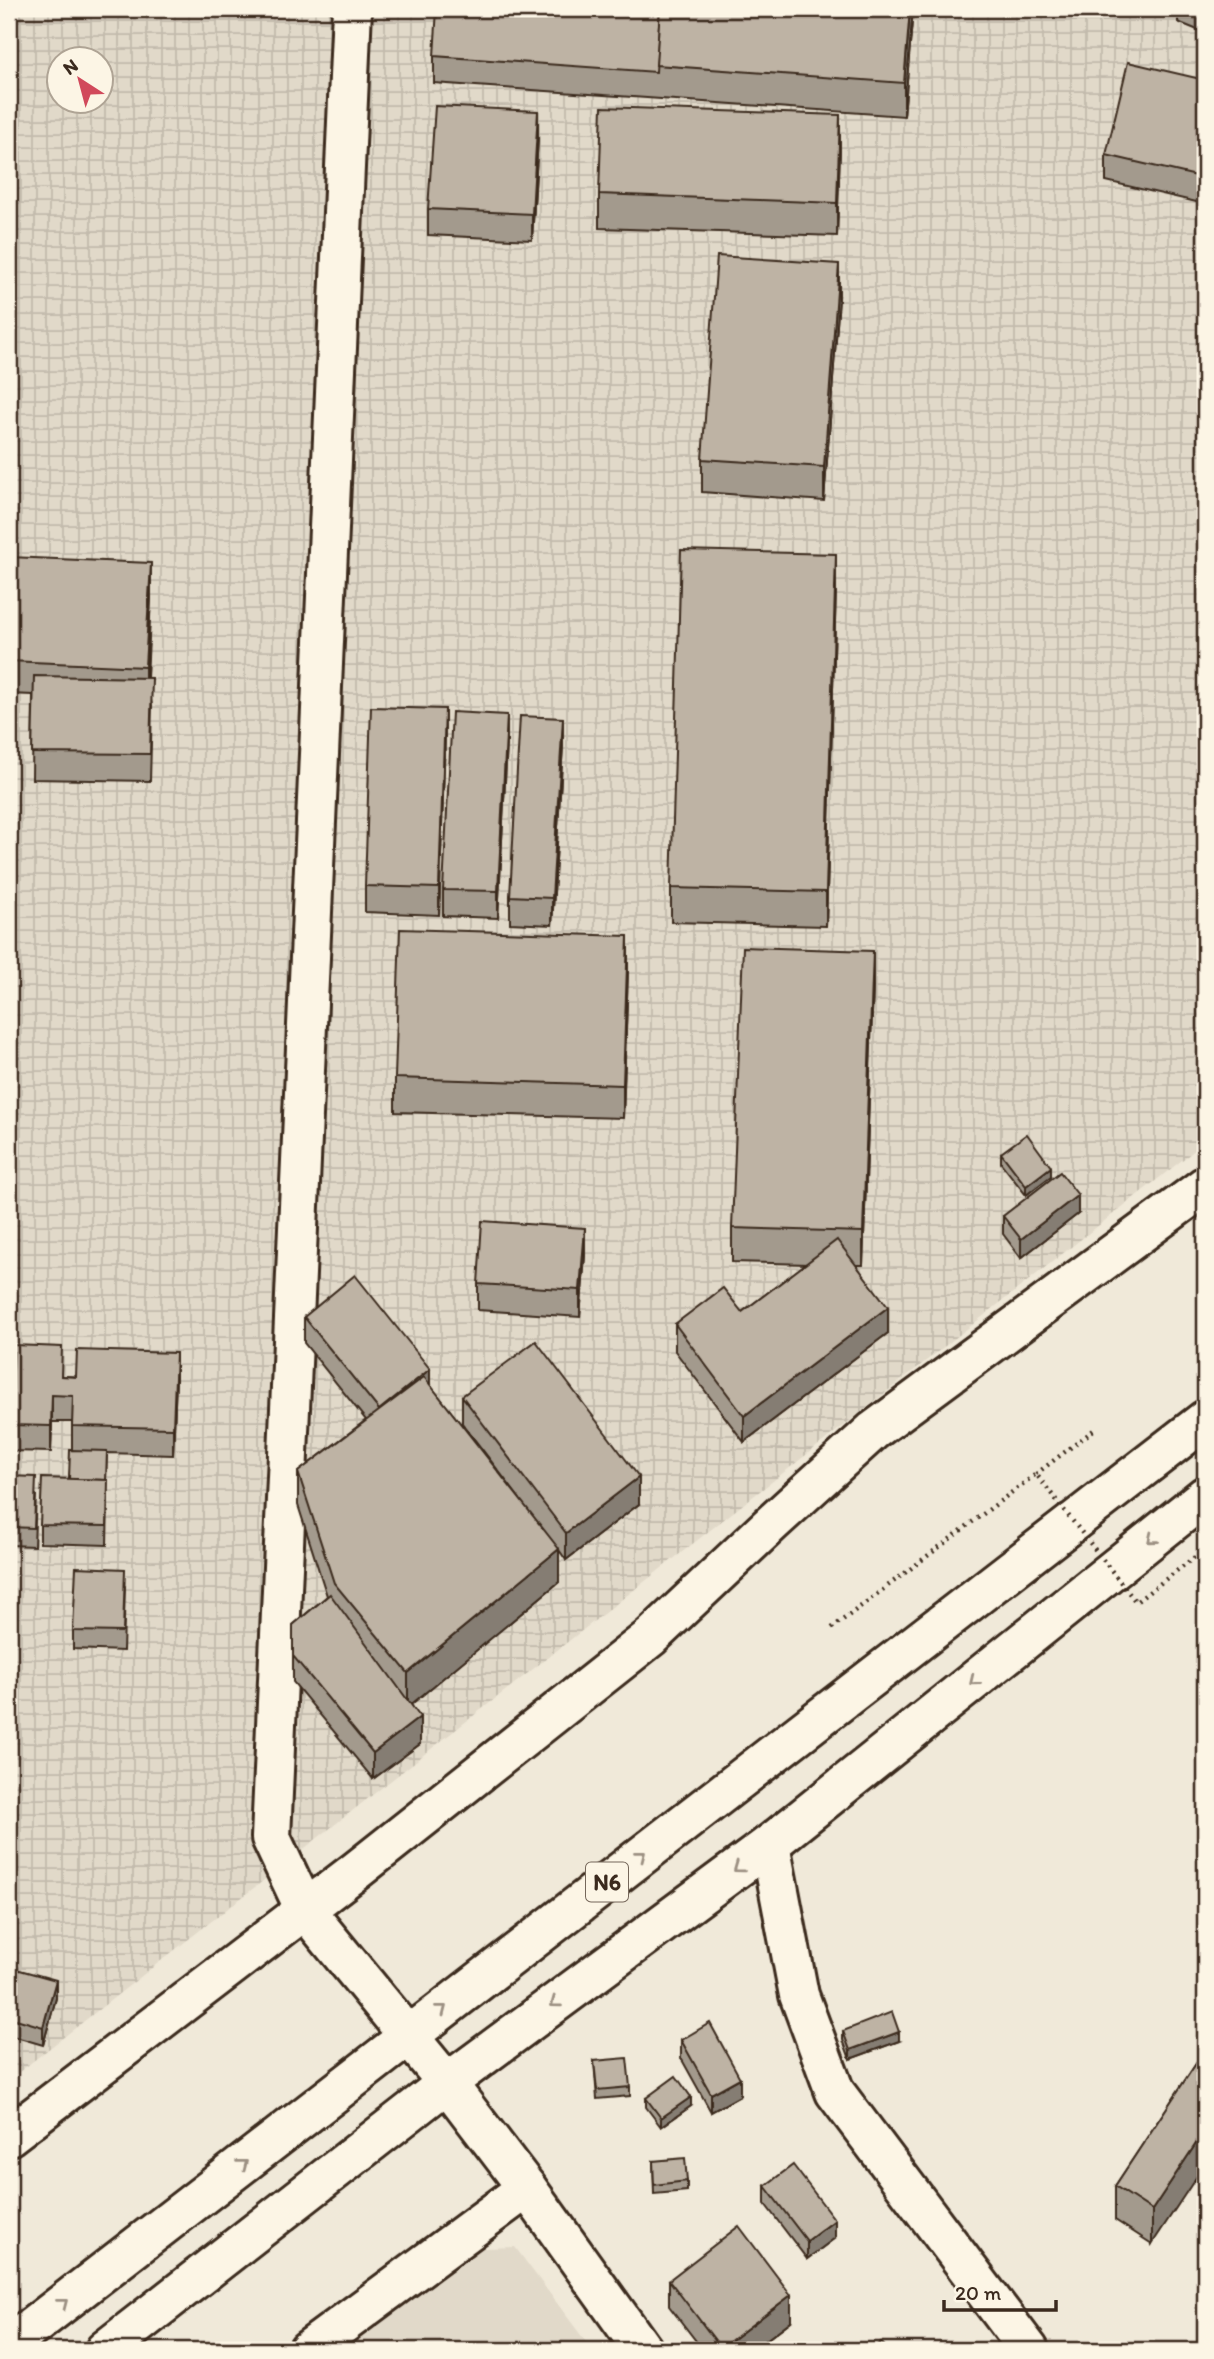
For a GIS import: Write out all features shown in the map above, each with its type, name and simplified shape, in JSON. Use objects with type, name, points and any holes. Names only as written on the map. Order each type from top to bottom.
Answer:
[{"type":"main road","points":[[352,9],[271,1838],[305,1910],[447,2083],[527,2188],[643,2350]]},
{"type":"main road","points":[[9,2136],[305,1910],[651,1637],[873,1432],[1205,1186]]},
{"type":"main road","name":"N6","points":[[9,2344],[1205,1420]]},
{"type":"main road","points":[[105,2350],[447,2083],[770,1844],[1205,1496]]},
{"type":"main road","points":[[770,1844],[799,1995],[835,2092],[1029,2350]]},
{"type":"main road","points":[[309,2350],[527,2188]]},
{"type":"path","points":[[832,1628],[1095,1429]]},
{"type":"path","points":[[1036,1474],[1136,1602],[1205,1549]]},
{"type":"shaded area","points":[[9,9],[1205,9],[1205,1142],[9,2080]]},
{"type":"shaded area","points":[[515,2247],[592,2350],[323,2350],[455,2249]]},
{"type":"building","points":[[437,9],[660,9],[656,72],[434,56]]},
{"type":"building","points":[[660,9],[910,9],[904,83],[656,65]]},
{"type":"building","points":[[1189,9],[1205,9],[1205,15]]},
{"type":"building","points":[[1128,62],[1205,80],[1205,178],[1106,155]]},
{"type":"building","points":[[435,106],[538,111],[532,214],[428,209]]},
{"type":"building","points":[[602,107],[840,115],[837,203],[599,194]]},
{"type":"building","points":[[717,256],[839,264],[824,467],[702,459]]},
{"type":"building","points":[[681,550],[836,554],[826,892],[671,888]]},
{"type":"building","points":[[9,557],[151,563],[145,667],[9,661]]},
{"type":"building","points":[[34,676],[152,678],[150,754],[32,753]]},
{"type":"building","points":[[371,707],[445,709],[439,888],[365,886]]},
{"type":"building","points":[[452,712],[507,715],[498,891],[443,890]]},
{"type":"building","points":[[520,716],[563,718],[552,898],[510,896]]},
{"type":"building","points":[[400,929],[628,936],[623,1085],[395,1078]]},
{"type":"building","points":[[743,947],[873,951],[863,1232],[732,1228]]},
{"type":"building","points":[[1205,956],[1205,969],[1199,961]]},
{"type":"building","points":[[1027,1134],[1051,1167],[1026,1186],[1001,1153]]},
{"type":"building","points":[[1060,1172],[1078,1195],[1021,1239],[1003,1216]]},
{"type":"building","points":[[482,1221],[585,1228],[580,1290],[478,1284]]},
{"type":"building","points":[[837,1240],[888,1307],[744,1416],[675,1324],[723,1288],[742,1312]]},
{"type":"building","points":[[355,1275],[430,1369],[379,1410],[304,1317]]},
{"type":"building","points":[[536,1341],[639,1477],[566,1533],[462,1396]]},
{"type":"building","points":[[14,1345],[62,1347],[61,1376],[76,1377],[77,1350],[176,1353],[173,1428],[72,1426],[73,1396],[52,1395],[51,1426],[11,1425]]},
{"type":"building","points":[[424,1377],[559,1549],[408,1673],[334,1583],[298,1472]]},
{"type":"building","points":[[70,1450],[107,1451],[106,1480],[69,1479]]},
{"type":"building","points":[[9,1476],[36,1477],[34,1528],[9,1527]]},
{"type":"building","points":[[42,1478],[108,1480],[107,1526],[40,1525]]},
{"type":"building","points":[[76,1567],[125,1569],[123,1632],[73,1631]]},
{"type":"building","points":[[330,1594],[420,1717],[373,1753],[293,1656],[293,1625]]},
{"type":"building","points":[[9,1967],[56,1980],[43,2027],[9,2017]]},
{"type":"building","points":[[892,2012],[899,2032],[850,2050],[843,2031]]},
{"type":"building","points":[[710,2023],[740,2078],[711,2094],[681,2040]]},
{"type":"building","points":[[1205,2050],[1205,2130],[1152,2210],[1115,2186]]},
{"type":"building","points":[[627,2058],[630,2087],[597,2090],[594,2061]]},
{"type":"building","points":[[676,2076],[691,2097],[661,2118],[646,2098]]},
{"type":"building","points":[[685,2158],[687,2181],[654,2185],[653,2161]]},
{"type":"building","points":[[793,2165],[835,2220],[807,2241],[765,2186]]},
{"type":"building","points":[[739,2226],[791,2295],[721,2348],[669,2280]]},
{"type":"building","points":[[881,2342],[888,2350],[871,2350]]}]
